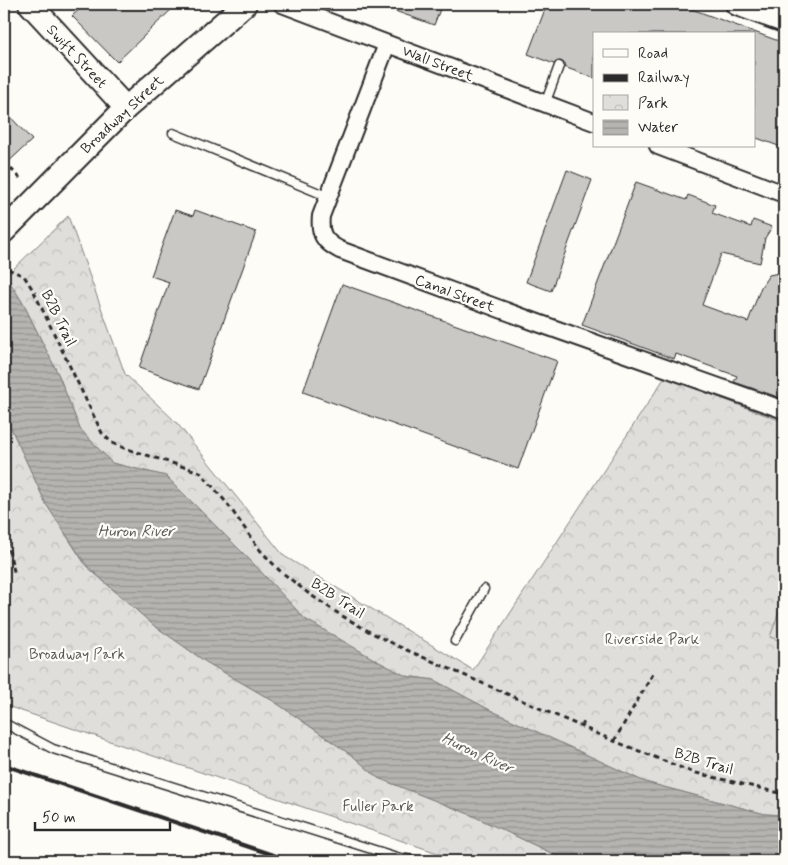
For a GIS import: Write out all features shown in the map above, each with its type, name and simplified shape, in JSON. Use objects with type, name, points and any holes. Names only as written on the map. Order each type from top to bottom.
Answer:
[{"type":"main road","name":"Swift Street","points":[[30,4],[126,108]]},
{"type":"main road","name":"Broadway Street","points":[[4,230],[126,108],[246,4]]},
{"type":"main road","points":[[737,4],[784,21]]},
{"type":"street","name":"Wall Street","points":[[282,4],[593,122]]},
{"type":"street","name":"Canal Street","points":[[387,44],[322,216],[320,225],[329,245],[538,323],[784,410]]},
{"type":"street","points":[[663,148],[784,194]]},
{"type":"lane","points":[[544,104],[559,66]]},
{"type":"lane","points":[[173,133],[329,197]]},
{"type":"lane","points":[[455,641],[484,589]]},
{"type":"lane","points":[[4,723],[53,749],[391,855],[418,861]]},
{"type":"path","points":[[4,174],[10,168],[20,178]]},
{"type":"path","name":"B2B Trail","points":[[8,269],[24,276],[33,290],[102,433],[112,443],[124,448],[200,472],[226,502],[260,550],[279,570],[339,614],[400,647],[614,741],[692,772],[784,794]]},
{"type":"path","points":[[4,532],[15,575]]},
{"type":"path","points":[[614,741],[654,672]]},
{"type":"path","points":[[582,727],[584,721]]},
{"type":"green space","name":"Riverside Park","points":[[68,216],[125,374],[176,422],[284,556],[473,670],[665,377],[784,422],[784,815],[765,814],[645,782],[490,710],[434,680],[406,676],[379,662],[305,619],[249,559],[166,476],[112,463],[80,429],[59,376],[23,303],[6,276]]},
{"type":"green space","name":"Broadway Park","points":[[4,413],[46,504],[86,566],[152,624],[206,662],[275,702],[354,757],[378,778],[469,814],[568,861],[461,861],[4,705]]},
{"type":"green space","points":[[784,598],[784,642],[770,637]]},
{"type":"water","name":"Huron River","points":[[4,274],[23,303],[59,376],[80,429],[112,463],[166,476],[249,559],[305,619],[406,676],[434,680],[490,710],[645,782],[765,814],[784,815],[784,861],[568,861],[469,814],[378,778],[354,757],[275,702],[206,662],[152,624],[87,566],[46,504],[4,413]]},
{"type":"building","points":[[85,4],[177,4],[117,62],[72,16]]},
{"type":"building","points":[[381,4],[442,4],[434,25],[381,6]]},
{"type":"building","points":[[547,4],[678,4],[754,32],[593,32],[593,78],[564,67],[564,63],[560,61],[554,64],[528,54]]},
{"type":"building","points":[[756,33],[784,43],[784,148],[756,138]]},
{"type":"building","points":[[4,110],[32,140],[4,166]]},
{"type":"building","points":[[567,170],[592,180],[551,291],[526,282]]},
{"type":"building","points":[[636,182],[686,200],[688,195],[715,205],[712,213],[751,227],[753,220],[772,227],[765,238],[760,263],[721,254],[702,305],[748,322],[761,287],[769,275],[784,272],[784,359],[778,377],[784,379],[784,399],[734,382],[737,376],[676,354],[674,359],[582,325]]},
{"type":"building","points":[[175,210],[193,216],[195,210],[256,232],[199,389],[139,368],[169,282],[151,276]]},
{"type":"building","points":[[342,284],[557,361],[518,469],[303,392]]},
{"type":"railway","points":[[4,765],[291,861]]},
{"type":"park label","name":"Fuller Park","points":[[378,806]]}]
